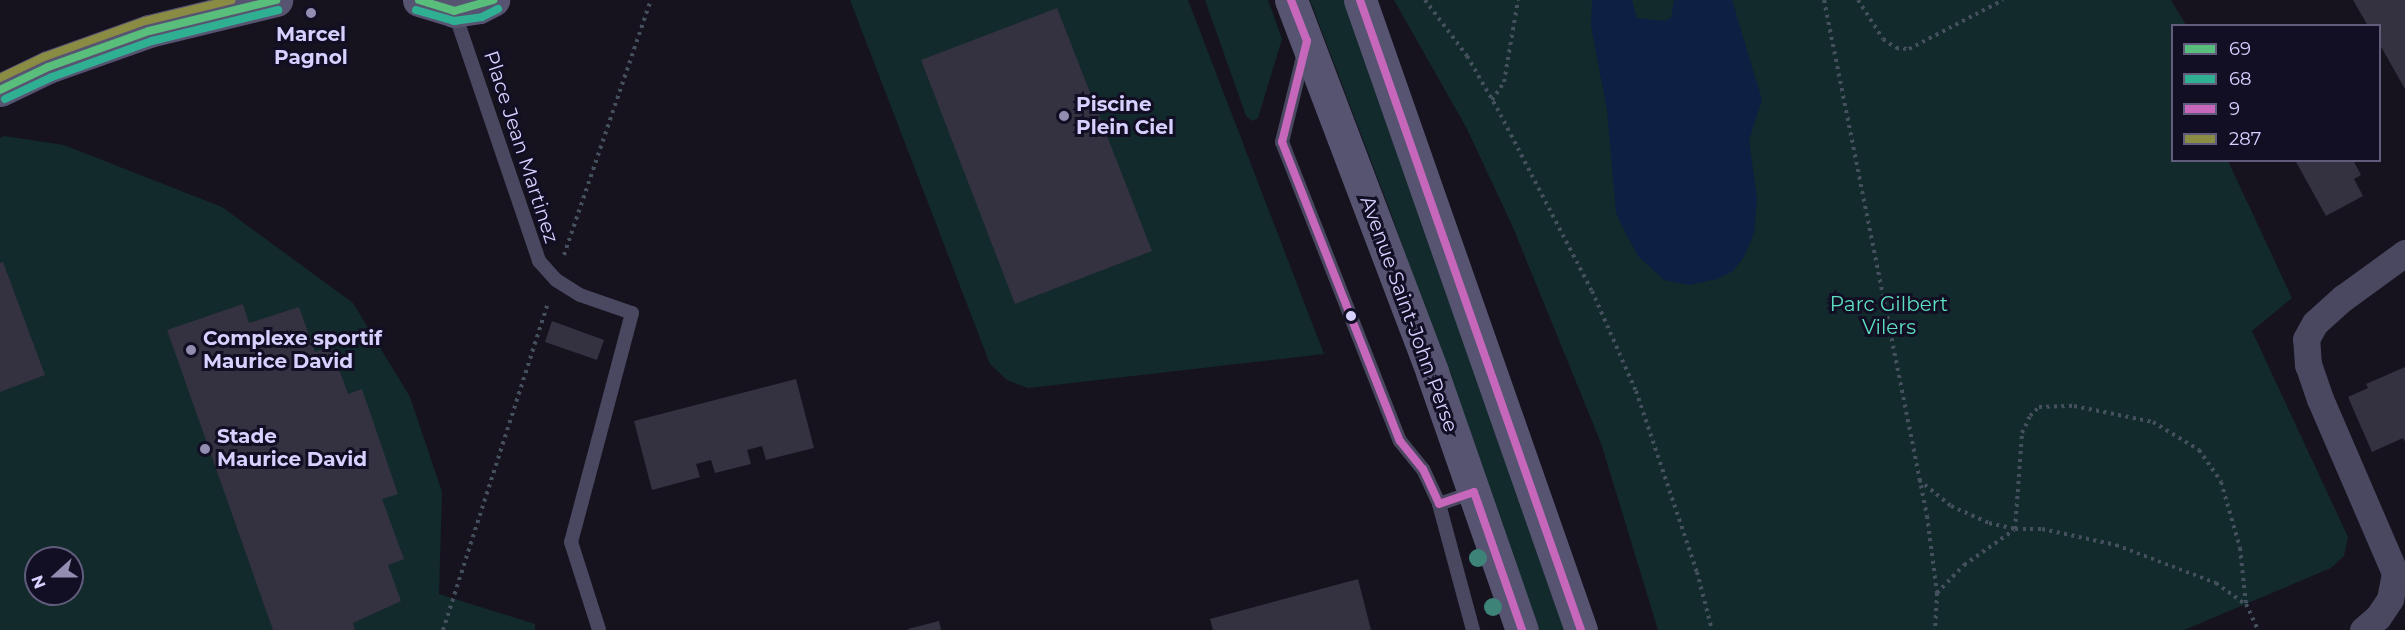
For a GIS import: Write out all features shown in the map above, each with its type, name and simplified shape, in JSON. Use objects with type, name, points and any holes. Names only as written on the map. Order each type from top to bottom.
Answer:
[{"type":"main road","points":[[0,71],[38,50],[177,0]]},
{"type":"main road","points":[[0,90],[48,67],[149,31],[276,0]]},
{"type":"main road","points":[[419,0],[454,11],[479,7],[493,0]]},
{"type":"main road","name":"Avenue Saint-John Perse","points":[[1291,0],[1474,492],[1522,630]]},
{"type":"main road","points":[[1360,0],[1581,630]]},
{"type":"street","points":[[2363,630],[2378,617],[2390,599],[2395,573],[2320,399],[2308,364],[2306,339],[2315,323],[2343,298],[2405,253]]},
{"type":"lane","name":"Place Jean Martinez","points":[[454,11],[539,261],[556,280],[580,295],[632,313],[571,542],[599,630]]},
{"type":"lane","points":[[1307,41],[1282,142],[1400,441],[1423,469],[1439,504],[1473,630]]},
{"type":"lane","points":[[1439,504],[1474,492]]},
{"type":"path","points":[[443,630],[556,280],[651,0]]},
{"type":"path","points":[[1425,0],[1467,56],[1592,291],[1636,391],[1697,572],[1712,630]]},
{"type":"path","points":[[1492,100],[1504,82],[1518,0]]},
{"type":"path","points":[[1824,0],[1918,480],[1937,592],[1935,630]]},
{"type":"path","points":[[1858,0],[1883,39],[1896,48],[1909,49],[2003,0]]},
{"type":"path","points":[[1937,592],[1964,566],[2015,529],[2022,433],[2030,416],[2039,407],[2074,406],[2154,422],[2199,450],[2221,482],[2240,548],[2246,604],[2258,630]]},
{"type":"path","points":[[1918,480],[1967,515],[2015,529],[2042,529],[2116,545],[2216,583],[2246,604]]},
{"type":"green space","name":"Piscine Plein Ciel","points":[[850,0],[1188,0],[1324,354],[1028,388],[1007,380],[990,364]]},
{"type":"green space","points":[[1205,0],[1268,0],[1282,39],[1258,118],[1252,121],[1246,116]]},
{"type":"green space","points":[[1310,0],[1345,0],[1571,630],[1539,630],[1389,208]]},
{"type":"green space","name":"Parc Gilbert Vilers","points":[[1394,0],[2171,0],[2185,24],[2171,24],[2171,162],[2228,162],[2292,298],[2252,331],[2348,537],[2344,556],[2331,568],[2184,630],[1658,630],[1601,443],[1512,225],[1466,127]]},
{"type":"green space","name":"Stade Maurice David","points":[[4,136],[64,145],[222,207],[353,303],[410,397],[442,492],[439,594],[535,624],[535,630],[0,630],[0,138]]},
{"type":"water","points":[[1592,0],[1632,0],[1637,18],[1664,21],[1671,18],[1674,0],[1732,0],[1762,100],[1749,140],[1757,199],[1754,234],[1744,257],[1733,271],[1717,279],[1690,285],[1664,280],[1638,256],[1616,213],[1607,110],[1591,26]]},
{"type":"building","points":[[2353,0],[2405,0],[2405,89],[2381,47],[2381,24],[2367,24]]},
{"type":"building","points":[[1057,8],[1152,251],[1015,304],[921,60]]},
{"type":"building","points":[[2296,162],[2354,162],[2361,175],[2354,179],[2363,196],[2326,216]]},
{"type":"building","points":[[3,262],[45,375],[0,392],[0,263]]},
{"type":"building","points":[[243,304],[249,323],[299,307],[315,352],[331,347],[348,394],[362,389],[398,494],[382,499],[404,559],[388,565],[401,601],[353,623],[355,630],[273,630],[167,330]]},
{"type":"building","points":[[552,321],[604,340],[597,360],[545,342]]},
{"type":"building","points":[[2405,367],[2405,442],[2403,438],[2372,452],[2348,397],[2368,388],[2366,384]]},
{"type":"building","points":[[796,379],[814,448],[766,460],[762,446],[747,450],[751,464],[715,473],[711,460],[696,464],[700,477],[652,490],[634,421]]},
{"type":"building","points":[[1358,579],[1371,630],[1213,630],[1210,619]]},
{"type":"building","points":[[939,621],[941,630],[908,630],[908,629]]},
{"type":"transit line","name":"287","points":[[0,78],[44,57],[145,21],[232,0]]},
{"type":"transit line","name":"69","points":[[0,90],[48,67],[149,31],[276,0]]},
{"type":"transit line","name":"69","points":[[419,0],[454,11],[493,0]]},
{"type":"transit line","name":"9","points":[[1291,0],[1307,41],[1282,142],[1400,441],[1423,469],[1439,504],[1474,492],[1522,630]]},
{"type":"transit line","name":"9","points":[[1360,0],[1581,630]]},
{"type":"transit line","name":"68","points":[[416,10],[454,21],[482,17],[498,9]]},
{"type":"transit line","name":"68","points":[[5,99],[52,77],[152,41],[278,10]]},
{"type":"place","name":"Marcel Pagnol","points":[[311,13]]},
{"type":"place","name":"Piscine Plein Ciel","points":[[1064,116]]},
{"type":"place","name":"Complexe sportif Maurice David","points":[[191,350]]},
{"type":"place","name":"Stade Maurice David","points":[[205,449]]}]
